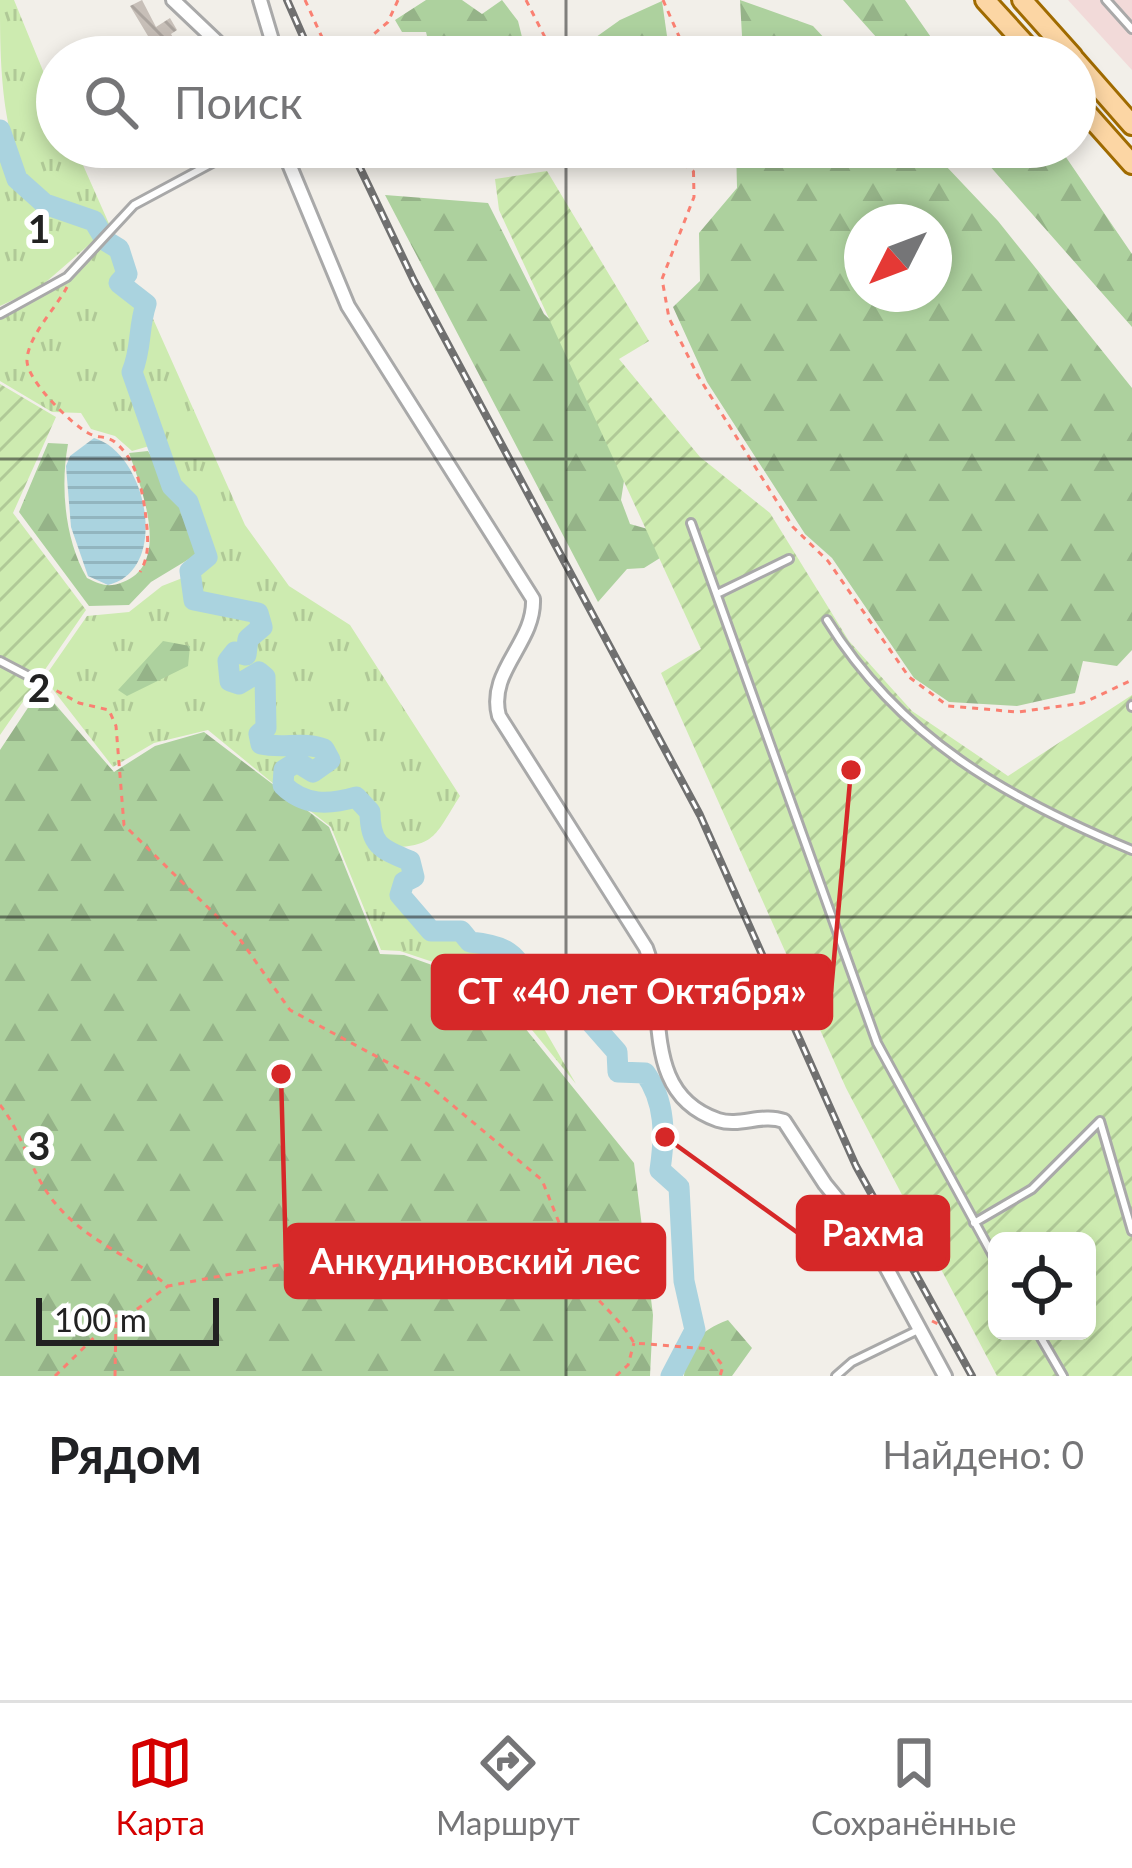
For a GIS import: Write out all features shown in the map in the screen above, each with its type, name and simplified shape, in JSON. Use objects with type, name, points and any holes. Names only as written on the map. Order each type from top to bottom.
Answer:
[{"type":"main road","points":[[985,0],[1018,36]]},
{"type":"main road","points":[[1022,0],[1054,36]]},
{"type":"main road","points":[[1096,83],[1132,125]]},
{"type":"main road","points":[[1096,124],[1132,164]]},
{"type":"street","points":[[173,0],[211,36]]},
{"type":"street","points":[[260,0],[271,36]]},
{"type":"street","points":[[290,168],[348,305],[533,599],[531,622],[497,685],[499,716],[646,948],[656,973],[654,1019],[664,1065],[706,1114],[736,1123],[784,1121],[825,1184],[872,1241],[921,1323],[945,1376]]},
{"type":"lane","points":[[1112,2],[1132,29]]},
{"type":"lane","points":[[0,314],[54,288],[134,206],[204,168]]},
{"type":"lane","points":[[692,523],[877,1043],[988,1247]]},
{"type":"lane","points":[[719,593],[789,559]]},
{"type":"lane","points":[[827,620],[854,663],[922,736],[990,781],[1132,850]]},
{"type":"lane","points":[[0,661],[40,682]]},
{"type":"lane","points":[[974,1223],[1032,1190],[1100,1120],[1132,1231]]},
{"type":"lane","points":[[836,1376],[921,1323]]},
{"type":"lane","points":[[1042,1340],[1063,1376]]},
{"type":"path","points":[[305,0],[321,36]]},
{"type":"path","points":[[372,36],[388,22],[398,0]]},
{"type":"path","points":[[526,0],[544,36]]},
{"type":"path","points":[[663,0],[679,36]]},
{"type":"path","points":[[689,168],[694,172]]},
{"type":"path","points":[[694,168],[694,197],[662,279],[669,318],[698,376],[793,527],[828,561],[909,677],[948,706],[1018,712],[1083,703],[1132,680]]},
{"type":"path","points":[[78,267],[27,357],[29,372],[62,413],[89,434],[115,441],[132,465],[142,488],[147,524],[140,572]]},
{"type":"path","points":[[40,682],[79,703],[109,710],[116,726],[124,825],[239,938],[290,1010],[426,1083],[542,1180],[581,1279],[607,1314],[623,1322],[634,1342],[626,1368],[616,1376]]},
{"type":"path","points":[[0,1105],[17,1126],[28,1161],[54,1203],[94,1241],[140,1264],[168,1286]]},
{"type":"path","points":[[55,1376],[116,1316],[132,1313],[168,1286],[410,1240],[541,1282],[553,1276],[581,1279]]},
{"type":"path","points":[[116,1316],[116,1376]]},
{"type":"path","points":[[921,1323],[944,1327]]},
{"type":"path","points":[[634,1342],[688,1345],[719,1356],[720,1376]]},
{"type":"path","points":[[626,1368],[629,1376]]},
{"type":"shaded area","points":[[1068,0],[1132,0],[1132,70]]},
{"type":"green space","points":[[0,0],[14,0],[36,54],[36,168],[84,168],[110,226],[105,233],[91,218],[42,196],[28,178],[10,132]]},
{"type":"green space","points":[[426,0],[462,0],[482,14],[502,0],[518,21],[522,36],[427,36],[426,32],[402,32],[395,20]]},
{"type":"green space","points":[[740,0],[813,26],[822,36],[742,36]]},
{"type":"green space","points":[[843,0],[905,0],[930,36],[875,36]]},
{"type":"green space","points":[[662,1],[667,36],[598,36]]},
{"type":"green space","points":[[0,136],[13,178],[25,193],[80,220],[98,237],[39,288],[0,306]]},
{"type":"green space","points":[[737,168],[948,168],[998,221],[1132,388],[1132,650],[1117,666],[1083,661],[1075,693],[1017,706],[949,702],[914,678],[832,558],[805,534],[707,382],[673,307],[700,281],[699,233],[737,188]]},
{"type":"green space","points":[[992,168],[1073,168],[1132,254],[1132,327]]},
{"type":"green space","points":[[547,171],[649,341],[619,359],[700,457],[770,513],[849,641],[912,711],[1008,776],[1132,695],[1132,1376],[997,1376],[846,1088],[661,673],[701,649],[499,210],[495,179]]},
{"type":"green space","points":[[385,195],[488,203],[544,314],[579,347],[629,449],[621,500],[630,524],[669,535],[676,548],[644,568],[627,569],[598,602]]},
{"type":"green space","points":[[103,245],[116,252],[122,273],[117,283],[140,308],[128,372],[153,445],[132,451],[115,436],[91,429],[81,413],[52,412],[0,381],[0,316],[53,291]]},
{"type":"green space","points":[[150,312],[245,525],[289,586],[350,625],[460,796],[439,830],[425,842],[386,847],[375,834],[375,808],[358,791],[326,799],[294,789],[291,775],[300,770],[315,778],[335,761],[313,742],[267,737],[269,676],[259,668],[235,676],[239,658],[250,658],[253,642],[265,630],[255,604],[224,605],[197,595],[197,571],[212,558],[192,502],[177,482],[138,372]]},
{"type":"green space","points":[[0,384],[56,417],[13,513],[86,610],[0,735]]},
{"type":"green space","points":[[48,443],[68,444],[66,513],[87,578],[118,584],[138,573],[146,559],[149,524],[129,453],[148,451],[192,524],[199,553],[151,582],[129,605],[89,606],[19,512]]},
{"type":"green space","points":[[185,577],[193,604],[250,614],[254,626],[243,646],[231,646],[224,658],[225,684],[235,689],[260,681],[261,725],[255,731],[255,745],[317,756],[313,764],[293,757],[277,769],[275,785],[208,730],[154,743],[113,767],[44,678],[87,616],[129,612],[162,586]]},
{"type":"green space","points":[[163,641],[190,646],[188,666],[127,696],[118,690]]},
{"type":"green space","points":[[41,688],[114,772],[155,746],[204,732],[329,827],[380,954],[404,955],[491,986],[634,1163],[653,1315],[650,1376],[0,1376],[0,750]]},
{"type":"green space","points":[[300,803],[335,810],[356,804],[367,823],[371,844],[404,864],[409,875],[400,880],[395,896],[430,935],[459,936],[469,947],[498,949],[576,1084],[493,982],[400,951],[381,950],[331,827]]},
{"type":"green space","points":[[728,1320],[752,1348],[732,1376],[684,1376],[696,1340]]},
{"type":"water","points":[[94,438],[112,448],[127,465],[144,512],[140,558],[128,575],[108,585],[88,576],[71,527],[66,466],[70,456]]},
{"type":"building","points":[[142,0],[156,27],[170,18],[177,30],[172,36],[148,36],[130,6]]},
{"type":"waterway","points":[[0,130],[17,179],[45,204],[94,221],[106,241],[119,249],[127,274],[119,283],[146,304],[132,372],[172,486],[188,502],[207,557],[190,571],[194,600],[258,613],[262,627],[248,639],[246,655],[235,652],[228,661],[230,681],[239,684],[259,672],[265,677],[266,728],[259,734],[261,744],[316,747],[324,749],[330,760],[313,772],[297,762],[284,770],[283,785],[317,802],[356,797],[370,812],[379,844],[410,861],[414,877],[404,882],[400,895],[431,931],[461,931],[470,942],[498,947],[512,956],[528,980],[558,985],[617,1052],[618,1072],[645,1073],[652,1084],[662,1120],[660,1170],[679,1187],[684,1281],[695,1330],[671,1376]]},
{"type":"railway","points":[[287,0],[303,36]]},
{"type":"railway","points":[[360,168],[414,281],[700,815],[856,1166],[972,1376]]},
{"type":"place","name":"СТ «40 лет Октября»","points":[[851,770]]},
{"type":"place","name":"Анкудиновский лес","points":[[281,1074]]},
{"type":"place","name":"Рахма","points":[[665,1137]]}]
